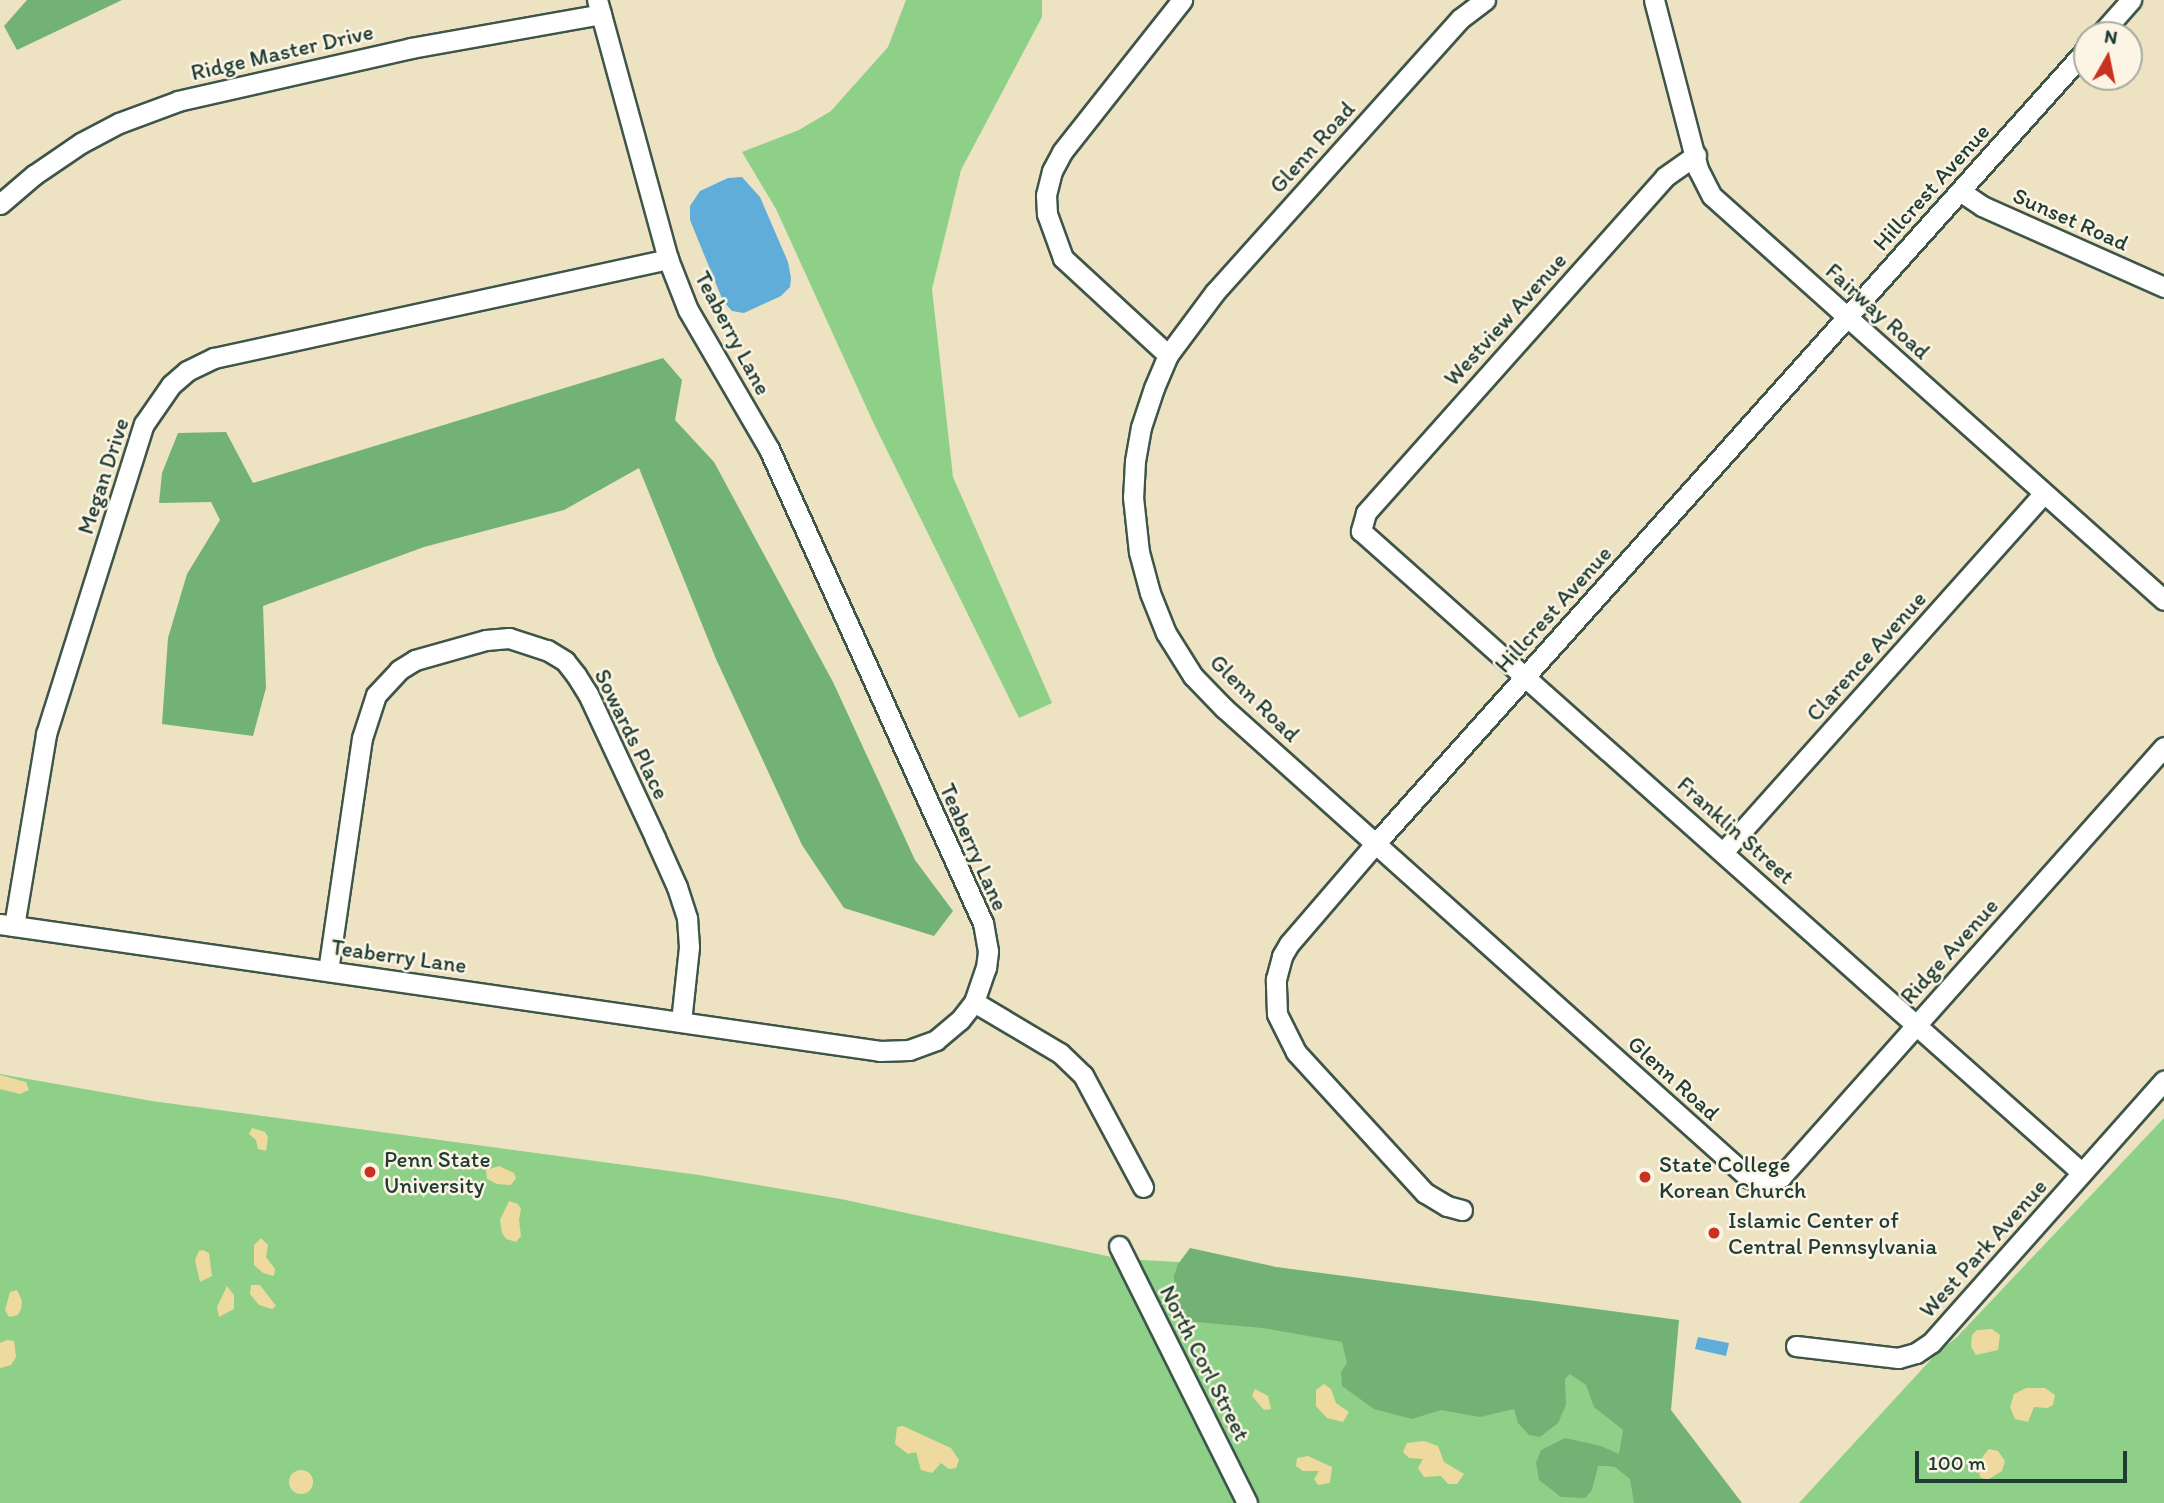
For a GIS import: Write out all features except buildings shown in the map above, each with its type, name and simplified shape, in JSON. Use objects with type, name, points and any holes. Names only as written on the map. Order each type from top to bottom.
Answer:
[{"type":"street","points":[[1168,355],[1063,258],[1047,214],[1046,195],[1052,171],[1062,152],[1182,0]]},
{"type":"street","name":"Glenn Road","points":[[1485,0],[1460,19],[1224,282],[1168,355],[1141,427],[1133,497],[1139,552],[1150,593],[1166,633],[1193,676],[1224,708],[1749,1178],[1767,1182]]},
{"type":"street","name":"Fairway Road","points":[[1654,0],[1701,179],[1712,196],[2164,600]]},
{"type":"street","points":[[2112,21],[2131,0]]},
{"type":"street","name":"Ridge Master Drive","points":[[0,204],[34,175],[81,143],[119,123],[178,101],[599,7]]},
{"type":"street","name":"Teaberry Lane","points":[[7,925],[892,1052],[936,1040],[960,1020],[974,1002],[987,960],[983,923],[769,449],[704,341],[668,259],[599,7]]},
{"type":"street","name":"Hillcrest Avenue","points":[[1462,1210],[1447,1206],[1425,1193],[1296,1052],[1277,1014],[1276,979],[1289,944],[1376,843],[2073,65]]},
{"type":"street","name":"Westview Avenue","points":[[1360,525],[1366,513],[1665,177],[1696,155]]},
{"type":"street","name":"Sunset Road","points":[[1960,191],[1982,206],[2164,287]]},
{"type":"street","name":"Megan Drive","points":[[7,925],[46,734],[144,424],[171,385],[187,371],[214,358],[668,259]]},
{"type":"street","name":"Clarence Avenue","points":[[1724,852],[2044,493]]},
{"type":"street","name":"Franklin Street","points":[[1360,525],[1366,537],[1724,852],[2082,1173]]},
{"type":"street","name":"Sowards Place","points":[[328,971],[362,738],[376,695],[399,670],[415,660],[486,640],[509,638],[547,650],[565,661],[576,675],[588,694],[660,850],[687,918],[689,947],[681,1022]]},
{"type":"street","name":"Ridge Avenue","points":[[1767,1182],[1781,1177],[2164,747]]},
{"type":"street","points":[[974,1002],[1060,1053],[1083,1075],[1143,1187]]},
{"type":"street","name":"West Park Avenue","points":[[1796,1346],[1898,1358],[1916,1353],[1948,1325],[2164,1082]]},
{"type":"street","name":"North Corl Street","points":[[1119,1246],[1247,1503]]},
{"type":"green space","points":[[27,0],[122,0],[17,50],[4,26]]},
{"type":"green space","points":[[906,0],[1042,0],[1042,17],[961,170],[932,289],[953,477],[1052,703],[1019,718],[874,424],[776,209],[742,152],[799,130],[831,111],[888,47]]},
{"type":"green space","points":[[663,358],[682,380],[675,420],[714,462],[833,682],[915,860],[953,911],[934,936],[844,908],[802,845],[716,659],[639,468],[564,510],[424,547],[263,606],[266,688],[253,736],[162,724],[168,638],[187,574],[220,520],[211,502],[159,503],[162,473],[178,433],[226,432],[253,483]]},
{"type":"green space","name":"Penn State University","points":[[0,1074],[152,1101],[699,1175],[841,1199],[1121,1259],[1276,1267],[1526,1304],[1690,1503],[0,1503]]},
{"type":"green space","points":[[2164,1118],[2164,1503],[1799,1503],[1936,1354],[1957,1337]]},
{"type":"green space","points":[[1190,1248],[1276,1267],[1679,1320],[1671,1410],[1742,1503],[1634,1503],[1630,1479],[1615,1467],[1607,1466],[1598,1466],[1592,1490],[1585,1498],[1561,1497],[1539,1480],[1536,1463],[1541,1450],[1565,1438],[1601,1446],[1619,1454],[1623,1430],[1594,1407],[1586,1385],[1570,1374],[1565,1379],[1566,1405],[1558,1423],[1540,1437],[1529,1435],[1518,1423],[1514,1409],[1480,1417],[1441,1410],[1412,1419],[1374,1409],[1342,1386],[1341,1372],[1347,1363],[1342,1342],[1263,1328],[1184,1321],[1175,1296],[1174,1276],[1178,1264]]},
{"type":"sand","points":[[0,1075],[26,1082],[29,1090],[20,1094],[0,1089]]},
{"type":"sand","points":[[252,1128],[265,1132],[268,1137],[266,1151],[258,1149],[256,1140],[249,1134]]},
{"type":"sand","points":[[499,1166],[514,1173],[516,1178],[511,1185],[497,1184],[487,1179],[486,1170]]},
{"type":"sand","points":[[509,1201],[518,1204],[521,1209],[521,1236],[516,1242],[506,1239],[502,1233],[500,1220]]},
{"type":"sand","points":[[261,1238],[268,1245],[266,1257],[275,1269],[274,1276],[263,1273],[254,1265],[254,1245]]},
{"type":"sand","points":[[199,1251],[209,1253],[212,1276],[200,1282],[195,1260]]},
{"type":"sand","points":[[251,1285],[260,1285],[276,1306],[272,1309],[259,1305],[250,1294]]},
{"type":"sand","points":[[227,1286],[234,1295],[234,1309],[219,1317],[217,1307]]},
{"type":"sand","points":[[17,1290],[22,1301],[21,1309],[18,1315],[9,1317],[5,1310],[10,1292]]},
{"type":"sand","points":[[1992,1329],[2000,1335],[1998,1350],[1976,1355],[1971,1347],[1972,1335],[1977,1330]]},
{"type":"sand","points":[[14,1341],[16,1357],[11,1365],[0,1368],[0,1343]]},
{"type":"sand","points":[[1324,1384],[1331,1389],[1336,1403],[1349,1412],[1343,1422],[1327,1418],[1316,1406],[1316,1390]]},
{"type":"sand","points":[[2026,1388],[2045,1388],[2055,1395],[2053,1405],[2047,1408],[2034,1407],[2028,1422],[2015,1419],[2010,1407],[2014,1394]]},
{"type":"sand","points":[[1255,1389],[1268,1396],[1271,1409],[1264,1410],[1252,1396]]},
{"type":"sand","points":[[903,1426],[951,1448],[959,1460],[956,1468],[949,1469],[941,1463],[932,1473],[921,1470],[916,1452],[908,1454],[895,1444],[897,1427]]},
{"type":"sand","points":[[1424,1441],[1438,1446],[1444,1462],[1464,1474],[1457,1484],[1448,1484],[1441,1476],[1424,1477],[1418,1468],[1423,1459],[1409,1458],[1403,1452],[1407,1443]]},
{"type":"sand","points":[[1989,1449],[1998,1451],[2005,1461],[2002,1471],[1987,1480],[1980,1477],[1979,1470],[1983,1456]]},
{"type":"sand","points":[[1308,1456],[1332,1467],[1330,1483],[1318,1485],[1314,1479],[1319,1471],[1303,1471],[1296,1466],[1297,1458]]},
{"type":"sand","points":[[301,1470],[310,1473],[313,1482],[310,1491],[301,1494],[292,1491],[289,1482],[292,1473]]},
{"type":"water","points":[[742,177],[760,197],[788,262],[791,278],[790,287],[781,296],[744,313],[732,311],[723,301],[690,220],[690,206],[700,191],[728,178]]},
{"type":"water","points":[[1698,1337],[1729,1343],[1726,1356],[1695,1349]]},
{"type":"place","name":"Penn State University","points":[[370,1172]]},
{"type":"place","name":"State College Korean Church","points":[[1645,1177]]},
{"type":"place","name":"Islamic Center of Central Pennsylvania","points":[[1714,1233]]}]
